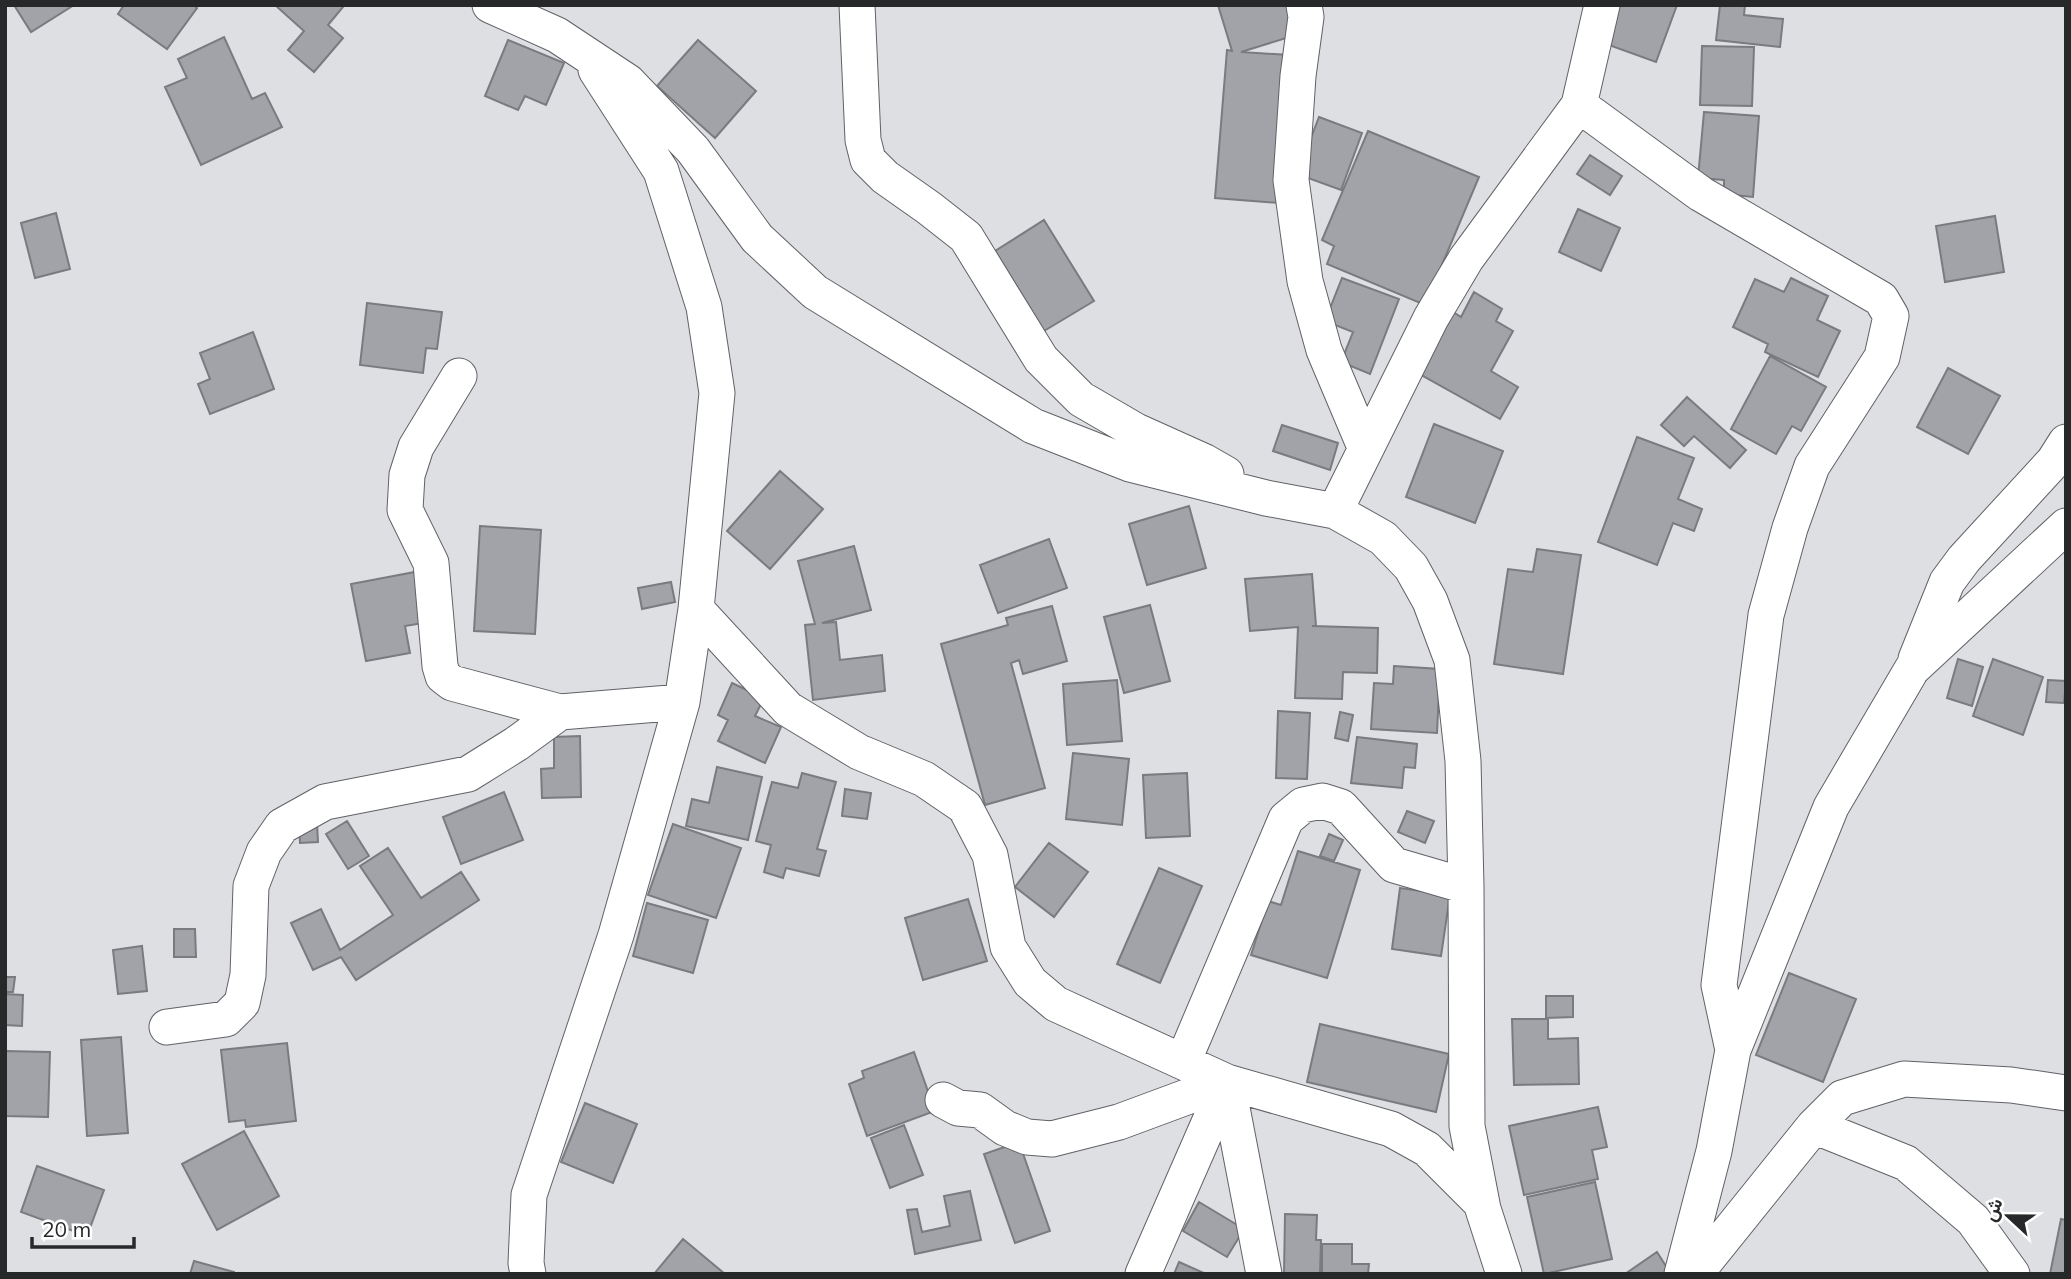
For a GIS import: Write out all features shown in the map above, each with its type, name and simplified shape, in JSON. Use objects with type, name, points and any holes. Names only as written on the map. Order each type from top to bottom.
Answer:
[{"type":"street","points":[[490,5],[557,35],[628,82],[693,150],[757,238],[814,292],[1033,426],[1130,464],[1266,498],[1335,510],[1382,538],[1411,567],[1430,601],[1452,660],[1463,761],[1467,1126],[1481,1202],[1504,1274]]},
{"type":"street","points":[[857,5],[863,140],[868,160],[885,177],[966,237],[1041,359],[1081,399],[1136,431],[1205,462],[1266,498]]},
{"type":"street","points":[[1304,5],[1306,17],[1298,76],[1291,180],[1305,281],[1324,350],[1365,447]]},
{"type":"street","points":[[1335,510],[1431,318],[1466,259],[1579,105],[1602,5]]},
{"type":"street","points":[[528,1274],[526,1263],[529,1195],[616,935],[682,702],[696,609],[717,393],[704,307],[661,171],[593,65],[557,35]]},
{"type":"street","points":[[1579,105],[1701,194],[1881,299],[1891,316],[1882,357],[1812,466],[1790,528],[1766,615],[1719,985],[1732,1050]]},
{"type":"street","points":[[459,376],[416,447],[407,475],[405,510],[431,563],[443,676],[452,682],[560,712],[682,702]]},
{"type":"street","points":[[1682,1274],[1714,1151],[1732,1050],[1831,807],[1912,668],[1947,582],[1964,559],[2054,461],[2066,442]]},
{"type":"street","points":[[1912,668],[2066,526]]},
{"type":"street","points":[[696,609],[788,709],[859,752],[924,779],[965,807],[990,855],[1008,947],[1030,982],[1056,1004],[1227,1082],[1391,1129],[1427,1149],[1481,1202]]},
{"type":"street","points":[[167,1027],[226,1019],[242,1003],[248,975],[251,886],[264,852],[282,826],[326,802],[468,774],[560,712]]},
{"type":"street","points":[[1183,1062],[1286,819],[1303,805],[1322,801],[1340,807],[1394,865],[1466,886]]},
{"type":"street","points":[[1695,1274],[1814,1126],[1842,1098],[1903,1079],[2011,1085],[2066,1093]]},
{"type":"street","points":[[943,1100],[958,1108],[980,1110],[1005,1128],[1027,1137],[1052,1139],[1119,1122],[1227,1082]]},
{"type":"street","points":[[1143,1274],[1227,1082]]},
{"type":"street","points":[[1227,1082],[1264,1274]]},
{"type":"street","points":[[1814,1126],[1906,1163],[1973,1220],[2012,1274]]},
{"type":"building","points":[[14,5],[74,5],[31,32]]},
{"type":"building","points":[[124,5],[194,5],[197,8],[167,49],[118,14]]},
{"type":"building","points":[[275,5],[343,7],[328,25],[343,38],[314,72],[288,50],[304,31]]},
{"type":"building","points":[[1218,5],[1290,5],[1299,34],[1241,52],[1289,55],[1279,203],[1215,198],[1227,50],[1232,51]]},
{"type":"building","points":[[1620,5],[1677,5],[1656,62],[1606,44]]},
{"type":"building","points":[[1720,5],[1745,5],[1744,15],[1783,19],[1780,47],[1716,40]]},
{"type":"building","points":[[224,37],[252,99],[265,93],[282,127],[201,165],[165,87],[187,78],[178,59]]},
{"type":"building","points":[[508,40],[564,63],[546,105],[525,96],[518,110],[485,96]]},
{"type":"building","points":[[698,40],[756,91],[715,138],[657,86]]},
{"type":"building","points":[[1702,46],[1754,47],[1752,106],[1700,105]]},
{"type":"building","points":[[1704,112],[1759,116],[1753,197],[1724,194],[1724,180],[1698,178]]},
{"type":"building","points":[[1319,117],[1362,133],[1341,190],[1297,174]]},
{"type":"building","points":[[1368,131],[1479,177],[1425,305],[1327,264],[1334,246],[1322,240]]},
{"type":"building","points":[[1590,155],[1622,176],[1610,195],[1577,174]]},
{"type":"building","points":[[1578,209],[1620,228],[1601,271],[1559,252]]},
{"type":"building","points":[[56,213],[70,269],[35,278],[21,223]]},
{"type":"building","points":[[1995,216],[2004,272],[1945,282],[1936,226]]},
{"type":"building","points":[[1044,220],[1094,301],[1044,331],[995,251]]},
{"type":"building","points":[[1342,278],[1399,299],[1370,374],[1341,362],[1353,332],[1325,321]]},
{"type":"building","points":[[1791,278],[1828,296],[1817,320],[1840,331],[1818,377],[1765,352],[1768,344],[1733,327],[1755,279],[1784,292]]},
{"type":"building","points":[[1474,292],[1502,309],[1496,321],[1513,331],[1491,371],[1518,387],[1500,419],[1416,372],[1450,310],[1461,317]]},
{"type":"building","points":[[367,303],[442,312],[437,349],[426,348],[423,373],[360,365]]},
{"type":"building","points":[[253,332],[274,389],[210,414],[198,384],[210,379],[200,353]]},
{"type":"building","points":[[1770,356],[1826,387],[1801,431],[1792,426],[1776,454],[1731,429]]},
{"type":"building","points":[[1948,368],[2000,396],[1968,454],[1917,427]]},
{"type":"building","points":[[1687,397],[1746,450],[1730,468],[1694,436],[1684,446],[1661,425]]},
{"type":"building","points":[[1434,424],[1503,451],[1475,523],[1406,497]]},
{"type":"building","points":[[1282,425],[1338,443],[1330,470],[1273,451]]},
{"type":"building","points":[[1637,437],[1694,458],[1678,499],[1702,509],[1694,531],[1673,523],[1657,565],[1598,542]]},
{"type":"building","points":[[780,471],[823,509],[770,569],[727,531]]},
{"type":"building","points":[[1189,506],[1206,568],[1147,585],[1129,524]]},
{"type":"building","points":[[480,526],[541,530],[535,634],[474,631]]},
{"type":"building","points":[[1049,539],[1067,588],[998,613],[980,565]]},
{"type":"building","points":[[854,546],[871,610],[822,623],[836,622],[840,660],[882,655],[885,691],[813,700],[805,625],[815,624],[798,561]]},
{"type":"building","points":[[1537,549],[1581,555],[1563,674],[1494,664],[1508,569],[1533,572]]},
{"type":"building","points":[[420,571],[429,622],[405,626],[410,653],[366,661],[351,584]]},
{"type":"building","points":[[1312,574],[1316,626],[1312,626],[1378,628],[1377,673],[1343,672],[1342,699],[1295,698],[1298,627],[1250,631],[1245,579]]},
{"type":"building","points":[[671,582],[675,602],[642,609],[638,588]]},
{"type":"building","points":[[1150,605],[1170,681],[1124,693],[1104,617]]},
{"type":"building","points":[[1052,606],[1067,661],[1023,674],[1019,660],[1011,663],[1045,788],[985,805],[941,644],[1008,625],[1006,618]]},
{"type":"building","points":[[1958,659],[1983,667],[1972,706],[1947,698]]},
{"type":"building","points":[[1993,659],[2043,677],[2023,735],[1973,716]]},
{"type":"building","points":[[1394,666],[1440,669],[1437,733],[1371,729],[1374,683],[1393,684]]},
{"type":"building","points":[[1117,680],[1122,741],[1067,745],[1063,684]]},
{"type":"building","points":[[2048,680],[2066,681],[2064,703],[2046,702]]},
{"type":"building","points":[[732,683],[764,698],[755,716],[781,727],[765,763],[718,741],[728,720],[718,715]]},
{"type":"building","points":[[1278,711],[1310,713],[1307,779],[1276,778]]},
{"type":"building","points":[[1340,712],[1353,715],[1348,741],[1335,738]]},
{"type":"building","points":[[580,736],[581,797],[542,798],[541,769],[554,768],[554,737]]},
{"type":"building","points":[[1357,737],[1417,744],[1415,768],[1404,767],[1402,788],[1351,783]]},
{"type":"building","points":[[1073,753],[1129,759],[1122,825],[1066,819]]},
{"type":"building","points":[[717,767],[762,777],[748,840],[686,826],[692,799],[709,803]]},
{"type":"building","points":[[802,773],[836,782],[817,849],[826,851],[819,876],[786,868],[783,878],[764,872],[771,845],[756,841],[772,782],[798,788]]},
{"type":"building","points":[[1187,773],[1190,836],[1146,838],[1143,775]]},
{"type":"building","points":[[845,789],[871,793],[867,819],[842,816]]},
{"type":"building","points":[[504,792],[523,840],[461,864],[443,817]]},
{"type":"building","points":[[1407,811],[1434,821],[1425,843],[1398,832]]},
{"type":"building","points":[[347,821],[369,856],[348,869],[326,834]]},
{"type":"building","points":[[317,823],[318,842],[300,843],[299,824]]},
{"type":"building","points":[[673,824],[741,848],[716,918],[648,895]]},
{"type":"building","points":[[1329,834],[1343,840],[1334,861],[1320,856]]},
{"type":"building","points":[[1049,843],[1088,872],[1054,917],[1015,887]]},
{"type":"building","points":[[388,848],[421,898],[461,872],[479,900],[356,980],[341,957],[313,970],[291,923],[321,909],[340,950],[393,915],[360,866]]},
{"type":"building","points":[[1298,851],[1360,870],[1327,978],[1251,955],[1268,901],[1281,905]]},
{"type":"building","points":[[1159,868],[1202,886],[1160,983],[1117,964]]},
{"type":"building","points":[[1400,888],[1450,895],[1441,956],[1392,949]]},
{"type":"building","points":[[968,899],[987,961],[923,980],[905,918]]},
{"type":"building","points":[[647,903],[708,920],[693,973],[633,956]]},
{"type":"building","points":[[174,929],[195,929],[196,957],[174,957]]},
{"type":"building","points":[[142,946],[147,991],[118,994],[113,950]]},
{"type":"building","points":[[1789,973],[1856,999],[1823,1082],[1756,1055]]},
{"type":"building","points":[[5,977],[15,977],[13,992],[5,992]]},
{"type":"building","points":[[5,994],[23,995],[22,1026],[5,1025]]},
{"type":"building","points":[[1546,996],[1573,996],[1573,1017],[1546,1018]]},
{"type":"building","points":[[1512,1019],[1548,1019],[1548,1039],[1578,1038],[1579,1084],[1514,1085]]},
{"type":"building","points":[[1320,1024],[1449,1054],[1436,1112],[1307,1082]]},
{"type":"building","points":[[121,1037],[128,1133],[87,1136],[81,1040]]},
{"type":"building","points":[[287,1043],[296,1121],[246,1127],[245,1120],[229,1122],[221,1050]]},
{"type":"building","points":[[5,1051],[50,1052],[48,1117],[5,1116]]},
{"type":"building","points":[[914,1052],[935,1111],[867,1136],[849,1084],[864,1078],[862,1071]]},
{"type":"building","points":[[585,1103],[637,1124],[613,1183],[561,1162]]},
{"type":"building","points":[[1598,1107],[1607,1147],[1592,1150],[1598,1179],[1524,1195],[1509,1126]]},
{"type":"building","points":[[904,1125],[923,1175],[890,1188],[871,1138]]},
{"type":"building","points":[[244,1131],[279,1196],[217,1230],[182,1164]]},
{"type":"building","points":[[1019,1142],[1050,1231],[1015,1243],[984,1154]]},
{"type":"building","points":[[37,1166],[104,1190],[87,1236],[21,1212]]},
{"type":"building","points":[[1595,1182],[1612,1259],[1544,1274],[1527,1197]]},
{"type":"building","points":[[970,1191],[981,1240],[915,1254],[907,1210],[917,1209],[922,1232],[950,1226],[944,1196]]},
{"type":"building","points":[[1199,1202],[1244,1229],[1227,1257],[1183,1231]]},
{"type":"building","points":[[1285,1214],[1317,1215],[1316,1240],[1321,1240],[1320,1274],[1284,1274]]},
{"type":"building","points":[[2061,1219],[2066,1220],[2066,1274],[2050,1274]]},
{"type":"building","points":[[683,1239],[725,1274],[654,1274]]},
{"type":"building","points":[[1322,1244],[1352,1244],[1352,1264],[1369,1264],[1368,1274],[1322,1274]]},
{"type":"building","points":[[1657,1252],[1671,1274],[1625,1274]]},
{"type":"building","points":[[194,1261],[234,1272],[234,1274],[190,1274]]},
{"type":"building","points":[[1179,1262],[1206,1274],[1174,1274]]}]
